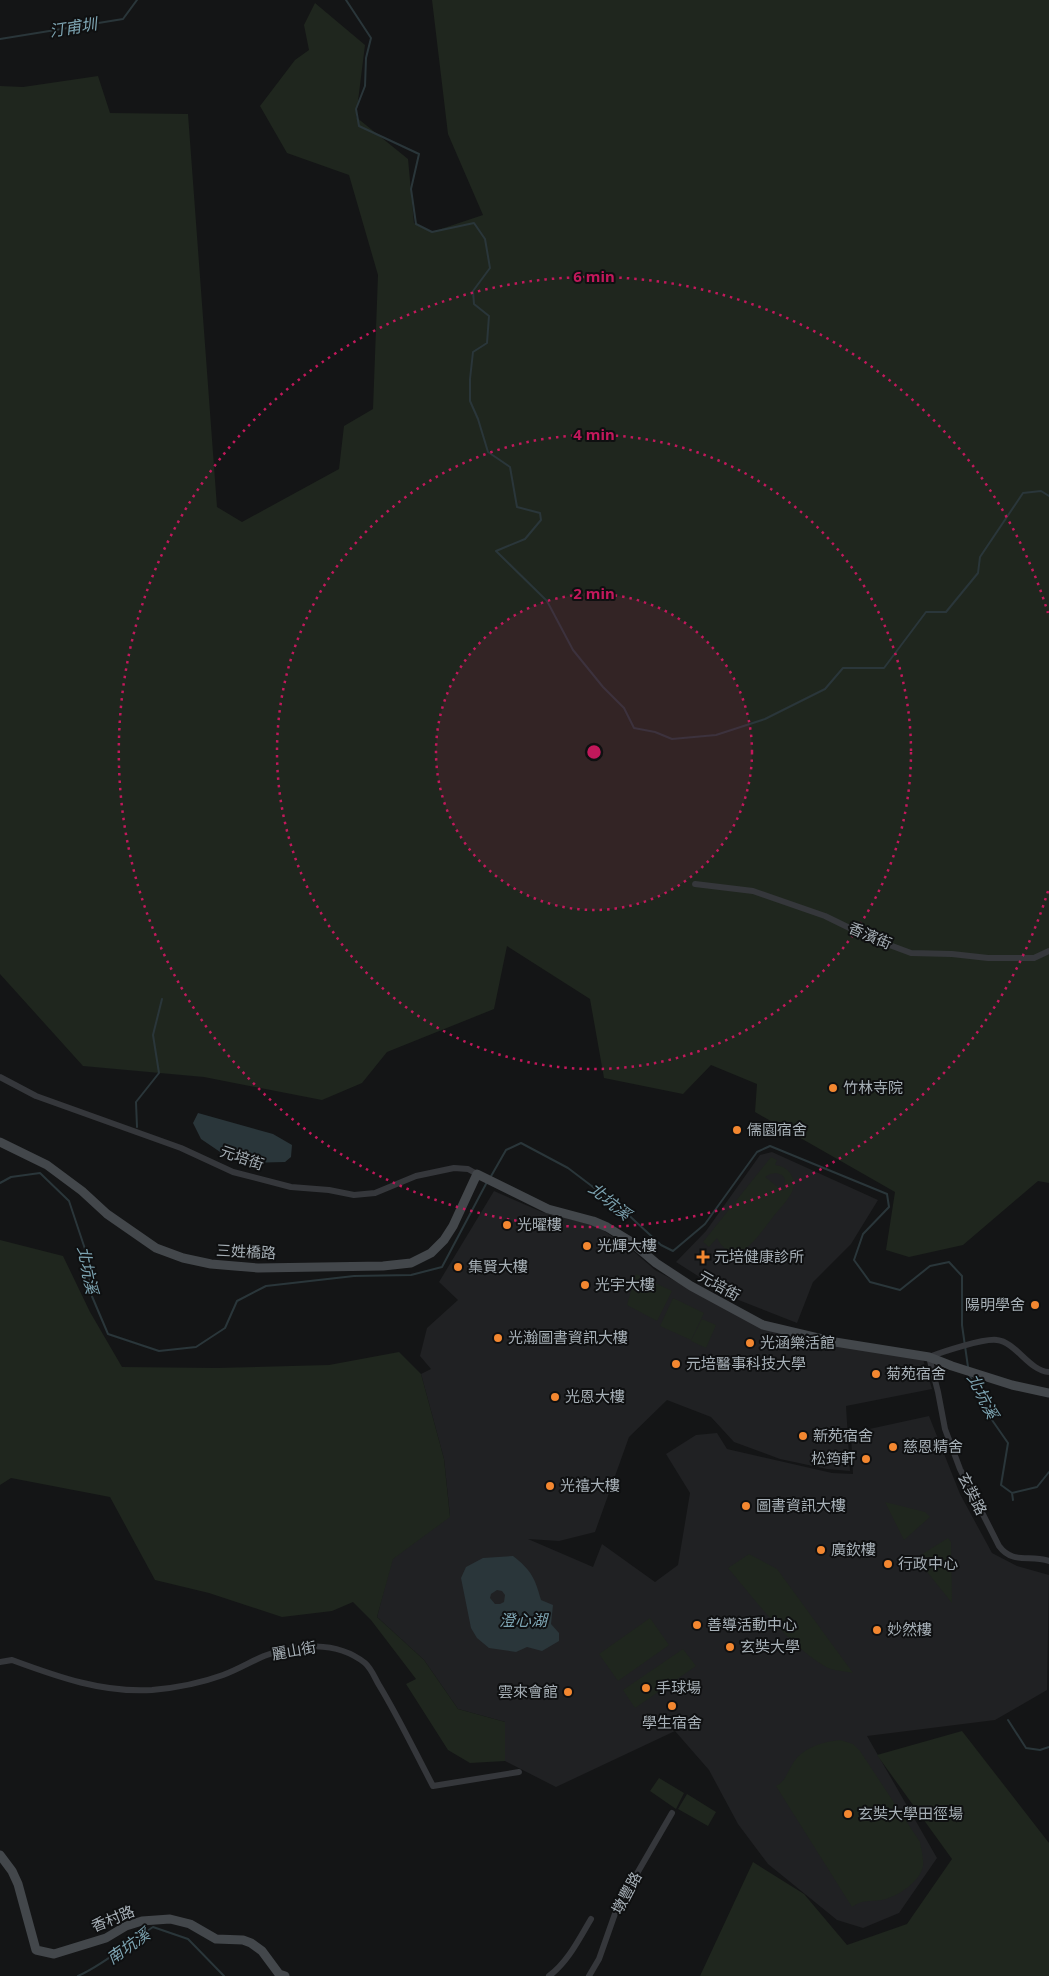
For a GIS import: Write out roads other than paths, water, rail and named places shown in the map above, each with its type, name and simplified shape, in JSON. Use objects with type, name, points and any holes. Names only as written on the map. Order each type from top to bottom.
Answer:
[{"type":"street","name":"香濱街","points":[[695,884],[753,892],[825,916],[868,937],[911,953],[952,954],[988,958],[1034,958],[1049,951]]},
{"type":"street","name":"元培街","points":[[0,1077],[36,1096],[181,1148],[232,1172],[291,1187],[328,1190],[354,1195],[375,1193],[416,1176],[454,1168],[468,1169],[548,1209],[593,1221],[607,1227],[630,1241],[656,1263],[691,1286],[763,1325],[835,1342],[929,1357],[948,1350],[997,1340],[1007,1344],[1038,1370],[1049,1372]]},
{"type":"street","name":"三姓橋路","points":[[0,1142],[46,1165],[82,1191],[107,1214],[156,1248],[183,1258],[211,1264],[258,1268],[383,1266],[412,1262],[431,1253],[444,1240],[480,1176]]},
{"type":"street","points":[[929,1357],[1012,1385],[1049,1393]]},
{"type":"street","name":"玄奘路","points":[[929,1357],[945,1429],[960,1469],[998,1546],[1004,1554],[1015,1558],[1049,1561]]},
{"type":"street","name":"麗山街","points":[[0,1662],[12,1660],[90,1686],[153,1690],[201,1682],[266,1656],[302,1647],[325,1646],[347,1651],[367,1664],[433,1786],[519,1772]]},
{"type":"street","name":"墩豐路","points":[[589,1976],[599,1959],[617,1908],[672,1813]]},
{"type":"street","name":"香村路","points":[[0,1855],[12,1871],[18,1884],[36,1950],[54,1954],[106,1938],[126,1926],[142,1921],[170,1919],[190,1924],[216,1939],[243,1940],[252,1943],[262,1951],[279,1974],[285,1976]]},
{"type":"street","name":"墩豐路","points":[[549,1976],[576,1945],[591,1919]]},
{"type":"water","points":[[198,1113],[273,1134],[292,1145],[291,1157],[285,1162],[247,1163],[229,1158],[201,1139],[193,1123]]},
{"type":"water","name":"澄心湖","points":[[513,1556],[528,1570],[537,1586],[541,1600],[553,1605],[551,1624],[559,1633],[559,1641],[542,1651],[527,1647],[516,1652],[489,1648],[477,1638],[471,1628],[461,1578],[466,1567],[483,1558]],"holes":[[[497,1590],[502,1591],[505,1595],[504,1602],[495,1604],[490,1598],[491,1594]]]},
{"type":"waterway","name":"汀甫圳","points":[[0,39],[123,19],[137,0]]},
{"type":"waterway","points":[[346,0],[371,38],[366,58],[365,86],[356,109],[359,126],[419,154],[411,189],[416,224],[432,232],[474,223],[485,239],[490,268],[473,291],[474,304],[489,316],[487,343],[473,352],[470,401],[478,419],[488,452],[510,467],[517,507],[540,513],[541,520],[525,539],[496,551],[547,601],[573,650],[603,687],[624,708],[634,728],[655,732],[672,739],[716,735],[765,719],[825,689],[843,668],[884,668],[926,612],[946,612],[978,573],[980,557],[1023,493],[1041,491],[1049,496]]},
{"type":"waterway","points":[[137,1127],[136,1102],[159,1073],[153,1035],[162,999]]},
{"type":"waterway","name":"北坑溪","points":[[490,1178],[506,1150],[521,1143],[568,1168],[622,1209],[661,1245],[673,1251],[705,1224],[757,1152],[770,1146],[887,1194],[889,1207],[863,1234],[854,1260],[870,1282],[900,1290],[930,1266],[949,1262],[962,1276],[962,1325],[968,1367]]},
{"type":"waterway","name":"北坑溪","points":[[0,1183],[11,1177],[40,1173],[69,1201],[87,1255],[91,1294],[108,1334],[159,1351],[196,1347],[225,1328],[237,1301],[266,1286],[354,1276],[411,1275],[442,1267],[487,1182]]},
{"type":"waterway","name":"北坑溪","points":[[969,1374],[992,1420],[1008,1443],[1001,1485],[1012,1493],[1037,1487],[1049,1472]]},
{"type":"waterway","name":"北坑溪","points":[[1012,1493],[1013,1500]]},
{"type":"waterway","points":[[1008,1720],[1026,1748],[1040,1750],[1049,1747]]},
{"type":"waterway","name":"南坑溪","points":[[78,1976],[107,1959],[153,1927],[188,1939],[224,1976]]},
{"type":"place","name":"竹林寺院","points":[[833,1088]]},
{"type":"place","name":"儒園宿舍","points":[[737,1130]]},
{"type":"place","name":"光曜樓","points":[[507,1225]]},
{"type":"place","name":"光輝大樓","points":[[587,1246]]},
{"type":"place","name":"元培健康診所","points":[[703,1257]]},
{"type":"place","name":"集賢大樓","points":[[458,1267]]},
{"type":"place","name":"光宇大樓","points":[[585,1285]]},
{"type":"place","name":"陽明學舍","points":[[1035,1305]]},
{"type":"place","name":"光瀚圖書資訊大樓","points":[[498,1338]]},
{"type":"place","name":"光涵樂活館","points":[[750,1343]]},
{"type":"place","name":"元培醫事科技大學","points":[[676,1364]]},
{"type":"place","name":"菊苑宿舍","points":[[876,1374]]},
{"type":"place","name":"光恩大樓","points":[[555,1397]]},
{"type":"place","name":"新苑宿舍","points":[[803,1436]]},
{"type":"place","name":"慈恩精舍","points":[[893,1447]]},
{"type":"place","name":"松筠軒","points":[[866,1459]]},
{"type":"place","name":"光禧大樓","points":[[550,1486]]},
{"type":"place","name":"圖書資訊大樓","points":[[746,1506]]},
{"type":"place","name":"廣欽樓","points":[[821,1550]]},
{"type":"place","name":"行政中心","points":[[888,1564]]},
{"type":"place","name":"善導活動中心","points":[[697,1625]]},
{"type":"place","name":"妙然樓","points":[[877,1630]]},
{"type":"place","name":"玄奘大學","points":[[730,1647]]},
{"type":"place","name":"手球場","points":[[646,1688]]},
{"type":"place","name":"雲來會館","points":[[568,1692]]},
{"type":"place","name":"學生宿舍","points":[[672,1706]]},
{"type":"place","name":"玄奘大學田徑場","points":[[848,1814]]}]
